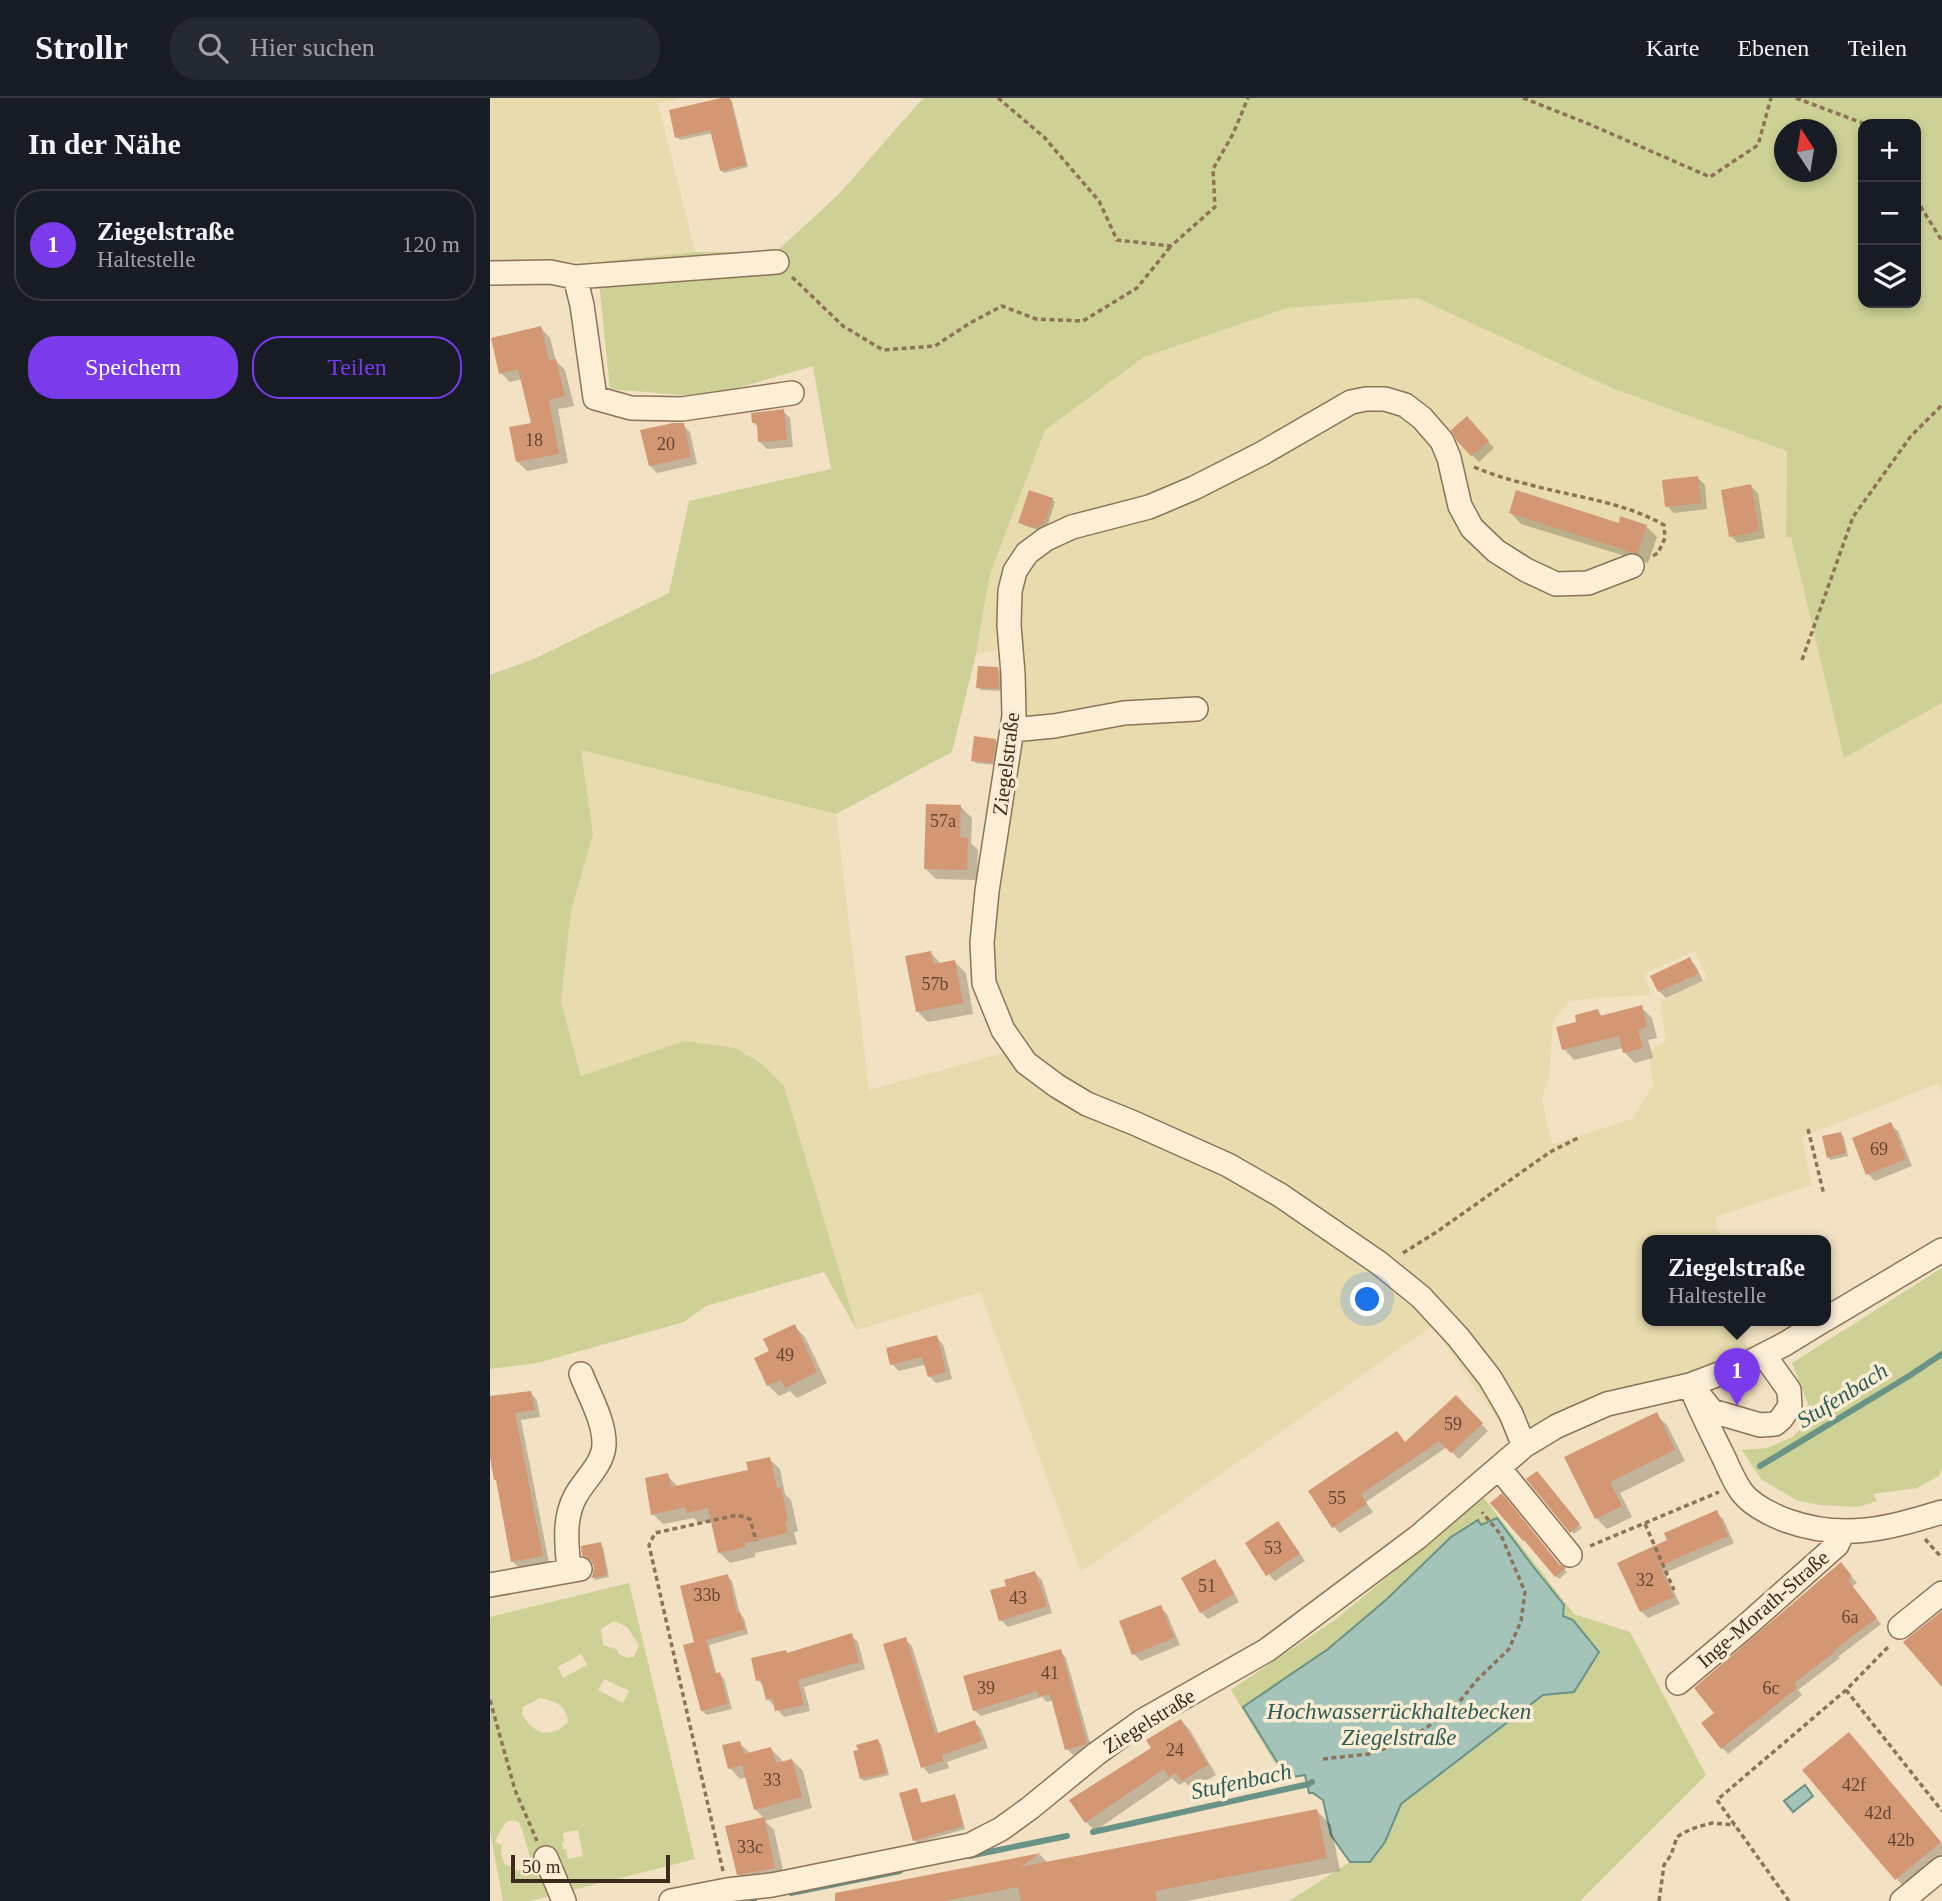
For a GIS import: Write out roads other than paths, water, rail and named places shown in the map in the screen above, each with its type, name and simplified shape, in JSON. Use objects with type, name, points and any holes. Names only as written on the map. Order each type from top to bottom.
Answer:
[{"type":"street","points":[[490,274],[550,272],[575,277],[777,262]]},
{"type":"street","points":[[575,277],[582,305],[595,398],[631,408],[682,409],[793,393]]},
{"type":"street","name":"Ziegelstraße","points":[[1524,1446],[1511,1414],[1490,1378],[1458,1337],[1421,1297],[1280,1195],[1228,1165],[1087,1104],[1057,1086],[1026,1063],[1003,1030],[984,983],[982,943],[987,891],[1012,730],[1010,591],[1015,571],[1027,553],[1046,539],[1072,527],[1149,507],[1194,488],[1261,454],[1351,402],[1366,399],[1385,399],[1405,405],[1422,418],[1442,441],[1449,458],[1460,506],[1472,528],[1496,551],[1526,570],[1556,584],[1588,583],[1632,566]]},
{"type":"street","points":[[1012,730],[1054,726],[1124,713],[1196,709]]},
{"type":"street","name":"Ziegelstraße","points":[[1831,1316],[1942,1250]]},
{"type":"street","name":"Ziegelstraße","points":[[670,1901],[772,1885],[970,1845],[1000,1829],[1142,1721],[1267,1650],[1418,1537],[1524,1446],[1557,1426],[1607,1404],[1690,1385],[1764,1355],[1815,1326]]},
{"type":"street","points":[[1690,1385],[1712,1411],[1760,1425],[1775,1423],[1782,1419],[1790,1406],[1789,1390],[1764,1355]]},
{"type":"street","points":[[490,1585],[575,1570],[566,1527],[569,1513],[574,1499],[595,1468],[604,1447],[598,1416],[580,1374]]},
{"type":"street","name":"Inge-Morath-Straße","points":[[1690,1385],[1737,1485],[1751,1502],[1775,1516],[1823,1530],[1857,1532],[1942,1512]]},
{"type":"street","points":[[1499,1468],[1570,1555]]},
{"type":"street","name":"Inge-Morath-Straße","points":[[1678,1683],[1837,1545],[1843,1532]]},
{"type":"street","points":[[1900,1627],[1942,1593]]},
{"type":"street","points":[[546,1858],[564,1901]]},
{"type":"street","points":[[1902,1901],[1942,1868]]},
{"type":"water","name":"Hochwasserrückhaltebecken Ziegelstraße","points":[[1497,1518],[1564,1605],[1563,1616],[1573,1620],[1599,1652],[1574,1692],[1543,1695],[1401,1804],[1385,1842],[1370,1862],[1350,1862],[1331,1835],[1323,1800],[1309,1793],[1305,1775],[1287,1778],[1243,1707],[1328,1649],[1387,1599],[1451,1537],[1478,1520],[1481,1525]]},
{"type":"water","points":[[1805,1785],[1813,1796],[1793,1812],[1784,1801]]},
{"type":"waterway","name":"Stufenbach","points":[[1760,1466],[1942,1354]]},
{"type":"waterway","name":"Stufenbach","points":[[1093,1832],[1312,1782]]},
{"type":"waterway","name":"Stufenbach","points":[[969,1856],[1067,1836]]},
{"type":"waterway","name":"Stufenbach","points":[[791,1893],[900,1871]]},
{"type":"place","name":"Ziegelstraße","points":[[1737,1406]]}]
